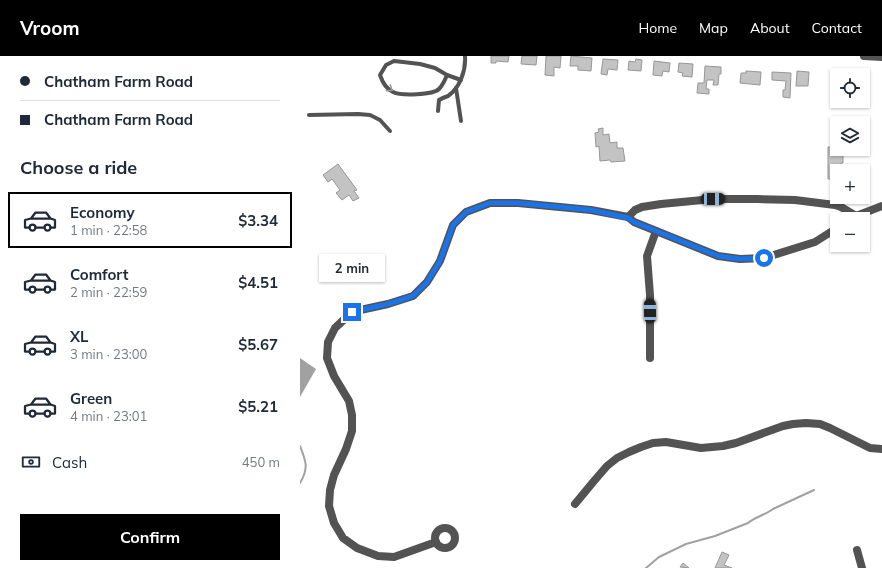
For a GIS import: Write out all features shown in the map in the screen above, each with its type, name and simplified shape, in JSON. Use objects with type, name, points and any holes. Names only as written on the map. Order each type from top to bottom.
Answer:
[{"type":"street","points":[[864,56],[882,57]]},
{"type":"street","points":[[628,218],[635,210],[642,207],[713,199],[795,200],[835,205],[841,207],[847,212]]},
{"type":"street","points":[[436,542],[394,556],[378,556],[357,548],[343,538],[334,523],[329,506],[330,490],[334,475],[346,449],[352,431],[352,415],[348,401],[334,376],[327,358],[328,342],[335,328],[352,312],[388,304],[413,296],[427,282],[440,261],[453,225],[466,212],[490,203],[518,203],[591,210],[628,218],[634,222],[718,256],[740,259],[764,258],[816,242],[830,233]]},
{"type":"street","points":[[868,212],[882,206]]},
{"type":"street","points":[[650,358],[650,295],[647,256],[656,231]]},
{"type":"street","points":[[575,504],[607,466],[617,458],[640,447],[653,443],[666,442],[701,448],[723,446],[736,443],[783,426],[806,423],[820,424],[870,448],[882,449]]},
{"type":"street","points":[[857,550],[862,568]]},
{"type":"lane","points":[[438,110],[439,100],[449,95],[459,85],[466,61],[465,56]]},
{"type":"lane","points":[[447,75],[444,83],[438,90],[402,94],[392,92],[386,87],[381,80],[380,74],[386,65],[394,61],[420,64],[435,68],[447,75],[461,80]]},
{"type":"lane","points":[[456,88],[461,121]]},
{"type":"lane","points":[[309,115],[370,115],[380,120],[390,131]]},
{"type":"shaded area","points":[[300,358],[316,369],[300,397]]},
{"type":"building","points":[[491,56],[509,56],[508,62],[496,61],[496,63],[491,63]]},
{"type":"building","points":[[522,56],[537,56],[536,65],[521,64]]},
{"type":"building","points":[[546,56],[561,56],[560,68],[554,67],[554,76],[545,75]]},
{"type":"building","points":[[571,56],[592,58],[591,71],[578,70],[578,66],[570,66]]},
{"type":"building","points":[[603,59],[618,60],[617,70],[608,69],[607,75],[601,74]]},
{"type":"building","points":[[636,59],[642,60],[641,71],[628,70],[629,61],[635,62]]},
{"type":"building","points":[[654,61],[670,63],[669,72],[663,71],[662,76],[653,75]]},
{"type":"building","points":[[679,63],[693,64],[692,77],[682,76],[683,73],[678,72]]},
{"type":"building","points":[[705,66],[721,67],[718,85],[713,85],[714,80],[707,80],[706,89],[709,89],[709,94],[697,93],[698,83],[704,83]]},
{"type":"building","points":[[746,71],[761,72],[760,85],[740,83],[741,73],[746,73]]},
{"type":"building","points":[[797,71],[809,72],[808,86],[796,86]]},
{"type":"building","points":[[772,72],[791,73],[790,98],[783,97],[783,90],[785,90],[786,81],[772,80]]},
{"type":"building","points":[[603,128],[603,135],[609,134],[610,143],[617,142],[617,148],[623,148],[625,161],[600,161],[599,146],[596,147],[595,133],[599,132],[598,129]]},
{"type":"building","points":[[828,147],[830,147],[830,156],[843,156],[843,163],[830,164],[830,179],[828,179]]},
{"type":"building","points":[[338,164],[357,190],[354,191],[359,198],[353,201],[349,195],[342,200],[336,193],[340,190],[332,179],[328,182],[323,175]]},
{"type":"building","points":[[722,552],[729,555],[724,565],[732,568],[715,568]]},
{"type":"building","points":[[683,563],[689,568],[680,567]]},
{"type":"waterway","points":[[300,446],[306,464],[305,473],[300,483]]},
{"type":"waterway","points":[[646,568],[659,557],[686,544],[715,536],[748,523],[773,509],[814,490]]},
{"type":"route","points":[[352,312],[388,304],[413,296],[427,282],[440,261],[453,225],[466,212],[490,203],[518,203],[591,210],[628,218],[634,222],[718,256],[740,259],[764,258]]}]
